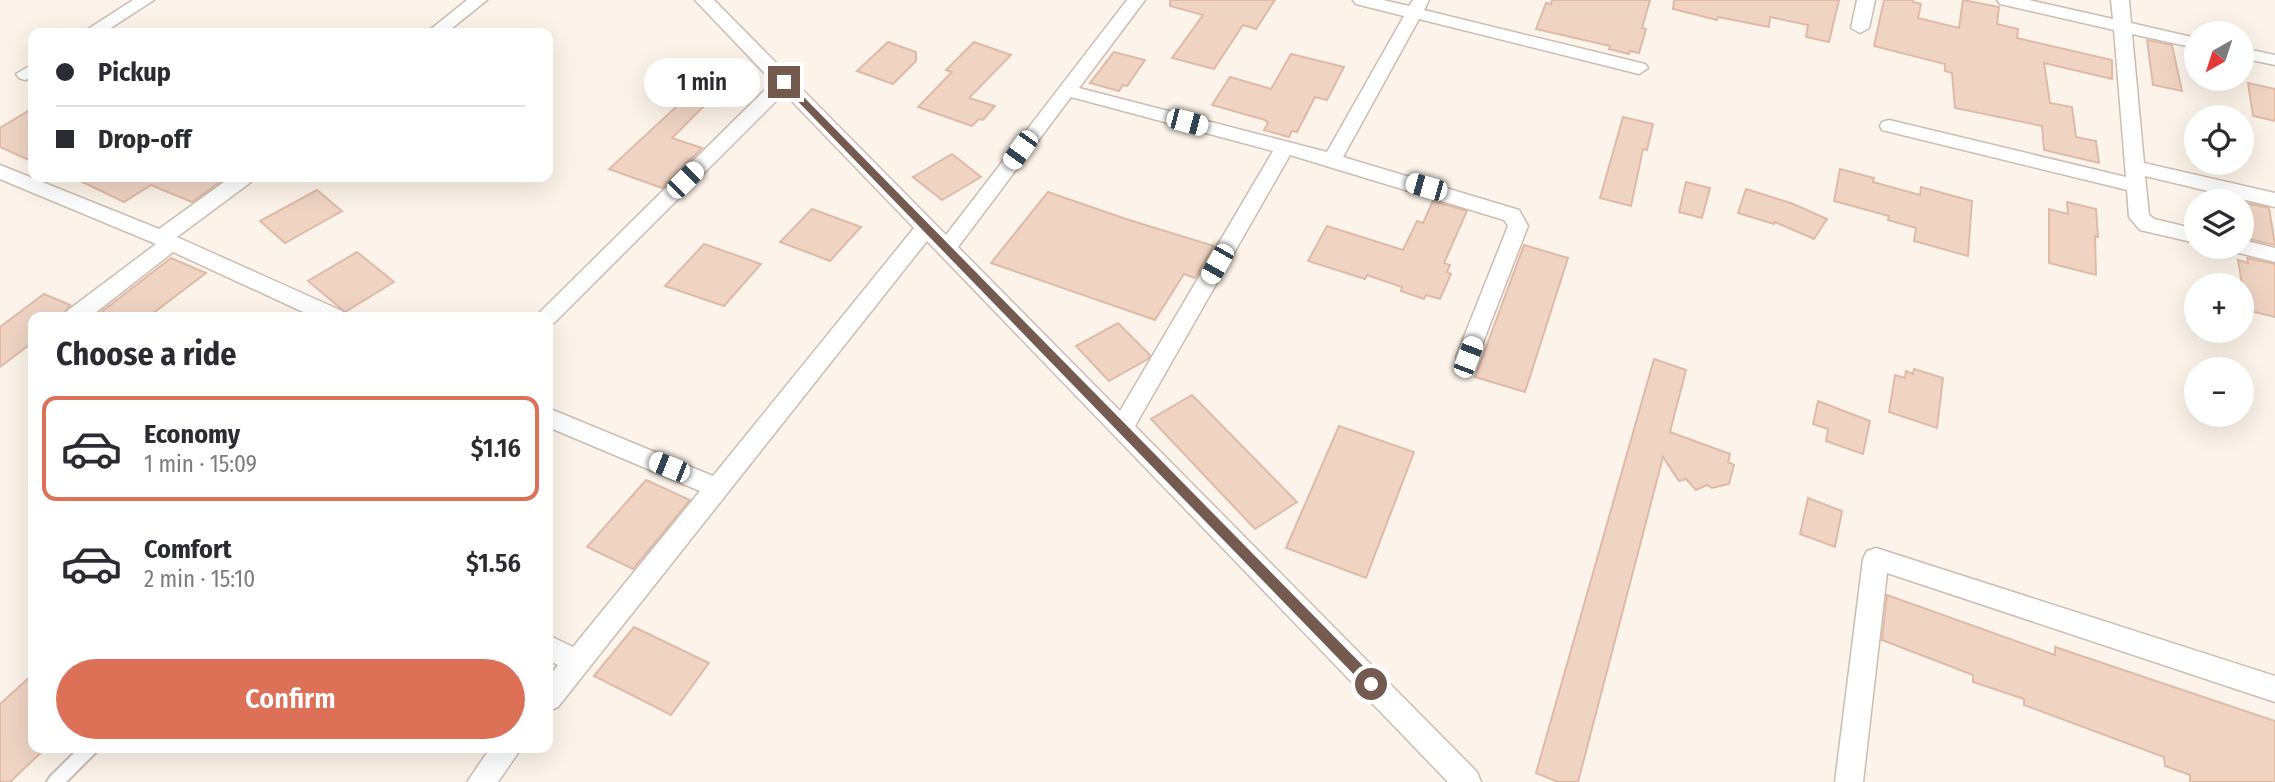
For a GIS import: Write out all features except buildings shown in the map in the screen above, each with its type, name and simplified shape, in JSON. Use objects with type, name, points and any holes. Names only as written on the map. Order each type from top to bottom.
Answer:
[{"type":"street","points":[[99,28],[145,0]]},
{"type":"street","points":[[442,28],[478,0]]},
{"type":"street","points":[[704,0],[1467,782]]},
{"type":"street","points":[[945,250],[1136,0]]},
{"type":"street","points":[[1362,0],[1418,6],[1639,68]]},
{"type":"street","points":[[1860,29],[1866,0]]},
{"type":"street","points":[[2006,0],[2184,40]]},
{"type":"street","points":[[2120,0],[2141,222],[2184,233]]},
{"type":"street","points":[[1332,160],[1418,6]]},
{"type":"street","points":[[2254,56],[2275,60]]},
{"type":"street","points":[[551,312],[784,82]]},
{"type":"street","points":[[1065,90],[1332,160],[1512,215],[1518,226],[1468,357]]},
{"type":"street","points":[[1889,126],[2135,177],[2275,200]]},
{"type":"street","points":[[1122,428],[1285,147]]},
{"type":"street","points":[[0,172],[166,241],[323,312]]},
{"type":"street","points":[[81,312],[238,182]]},
{"type":"street","points":[[553,692],[925,229]]},
{"type":"street","points":[[2254,250],[2275,255]]},
{"type":"street","points":[[553,419],[717,488]]},
{"type":"street","points":[[1849,782],[1876,559],[2275,689]]},
{"type":"street","points":[[553,650],[577,662]]},
{"type":"street","points":[[481,782],[503,753]]},
{"type":"lane","points":[[55,782],[85,753]]},
{"type":"route","points":[[784,82],[1371,684]]}]
